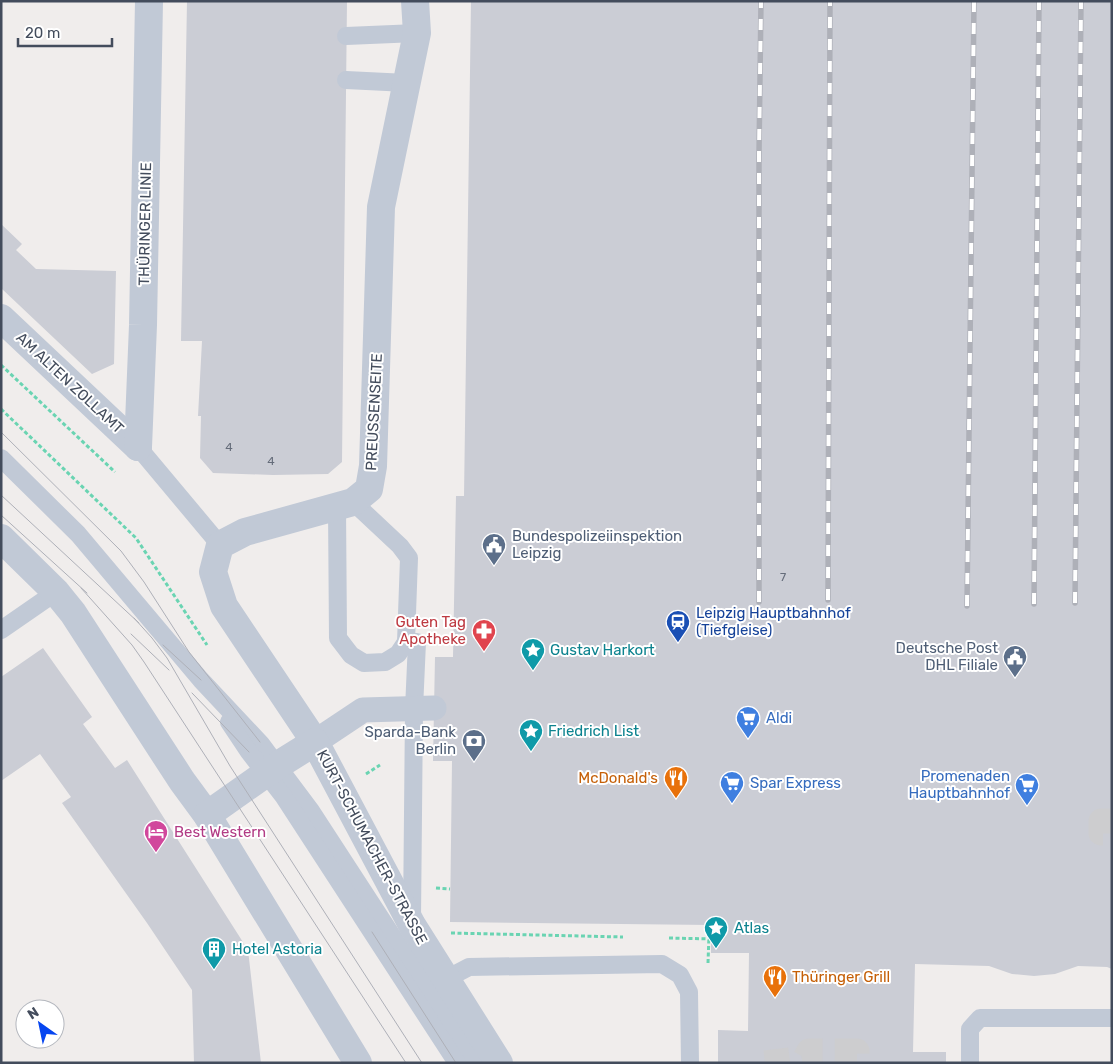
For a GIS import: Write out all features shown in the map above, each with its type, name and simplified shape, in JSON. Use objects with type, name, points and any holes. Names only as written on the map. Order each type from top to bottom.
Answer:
[{"type":"street","name":"THÜRINGER LINIE","points":[[138,447],[143,315],[149,1]]},
{"type":"street","name":"PREUSSENSEITE","points":[[345,505],[369,489],[373,466],[381,207],[417,33],[415,1]]},
{"type":"street","name":"AM ALTEN ZOLLAMT","points":[[1,318],[138,447]]},
{"type":"street","points":[[345,505],[245,532],[220,546],[213,572],[224,606],[315,742],[363,710],[424,709]]},
{"type":"street","points":[[1,538],[56,592],[73,613],[182,781],[207,815],[358,1063]]},
{"type":"street","name":"KURT-SCHUMACHER-STRASSE","points":[[207,815],[272,769],[315,742],[412,925],[499,1063]]},
{"type":"lane","points":[[346,36],[417,33]]},
{"type":"lane","points":[[346,80],[407,83]]},
{"type":"lane","points":[[138,447],[220,546]]},
{"type":"lane","points":[[1,458],[78,534],[200,680],[249,752],[272,769],[311,811],[475,1063]]},
{"type":"lane","points":[[345,505],[400,546],[409,558],[406,642],[398,654],[385,662],[364,663],[351,655],[338,638],[345,505]]},
{"type":"lane","points":[[1,630],[56,592]]},
{"type":"lane","points":[[406,642],[417,642],[424,709],[412,925]]},
{"type":"lane","points":[[272,769],[299,819],[457,1063]]},
{"type":"lane","points":[[446,979],[469,967],[662,964],[680,975],[689,992],[690,1063]]},
{"type":"lane","points":[[970,1063],[970,1029],[980,1018],[1112,1018]]},
{"type":"path","points":[[1,365],[115,472]]},
{"type":"path","points":[[1,409],[136,538],[210,649]]},
{"type":"path","points":[[359,778],[380,765]]},
{"type":"path","points":[[451,933],[629,937]]},
{"type":"path","points":[[659,938],[709,938],[708,963]]},
{"type":"building","points":[[187,1],[347,1],[342,462],[328,474],[213,473],[200,458],[201,416],[198,416],[202,341],[181,341]]},
{"type":"building","points":[[471,1],[1112,1],[1112,969],[1107,967],[1078,966],[1055,974],[1034,976],[1012,974],[989,966],[915,964],[913,1052],[946,1052],[946,1063],[718,1063],[718,1030],[748,1031],[749,953],[711,953],[711,925],[450,922],[452,761],[433,761],[435,657],[453,657],[456,496],[464,496]]},
{"type":"building","points":[[1,224],[22,244],[16,250],[36,269],[116,271],[114,364],[92,374],[1,288]]},
{"type":"building","points":[[43,648],[92,717],[83,724],[115,768],[127,760],[248,950],[261,1063],[194,1063],[192,990],[62,803],[71,797],[40,754],[1,781],[1,677]]},
{"type":"tunnel","points":[[1112,821],[1101,821],[1101,833],[1112,833]]},
{"type":"tunnel","points":[[765,1063],[805,1058],[809,1051],[857,1051],[857,1063]]},
{"type":"tram line","points":[[1,432],[121,551],[144,582],[189,652],[260,742]]},
{"type":"tram line","points":[[1,495],[139,623]]},
{"type":"tram line","points":[[1,515],[87,593]]},
{"type":"tram line","points":[[81,588],[132,645],[144,662],[406,1063]]},
{"type":"tram line","points":[[134,618],[167,658],[230,766],[422,1063]]},
{"type":"tram line","points":[[131,634],[169,670]]},
{"type":"tram line","points":[[163,645],[201,680]]},
{"type":"tram line","points":[[192,693],[249,752]]},
{"type":"tram line","points":[[372,932],[456,1063]]},
{"type":"railway","points":[[759,602],[761,1]]},
{"type":"railway","points":[[828,600],[830,1]]},
{"type":"railway","points":[[967,606],[974,1]]},
{"type":"railway","points":[[1034,604],[1039,1]]},
{"type":"railway","points":[[1075,603],[1081,1]]},
{"type":"place","name":"Bundespolizeiinspektion Leipzig","points":[[494,566]]},
{"type":"place","name":"Leipzig Hauptbahnhof (Tiefgleise)","points":[[678,643]]},
{"type":"place","name":"Guten Tag Apotheke","points":[[484,652]]},
{"type":"place","name":"Gustav Harkort","points":[[533,671]]},
{"type":"place","name":"Deutsche Post DHL Filiale","points":[[1015,678]]},
{"type":"place","name":"Aldi","points":[[748,739]]},
{"type":"place","name":"Friedrich List","points":[[531,752]]},
{"type":"place","name":"Sparda-Bank Berlin","points":[[474,762]]},
{"type":"place","name":"McDonald's","points":[[676,799]]},
{"type":"place","name":"Spar Express","points":[[732,804]]},
{"type":"place","name":"Promenaden Hauptbahnhof","points":[[1027,806]]},
{"type":"place","name":"Best Western","points":[[156,853]]},
{"type":"place","name":"Atlas","points":[[716,949]]},
{"type":"place","name":"Hotel Astoria","points":[[214,970]]},
{"type":"place","name":"Thüringer Grill","points":[[775,998]]}]
